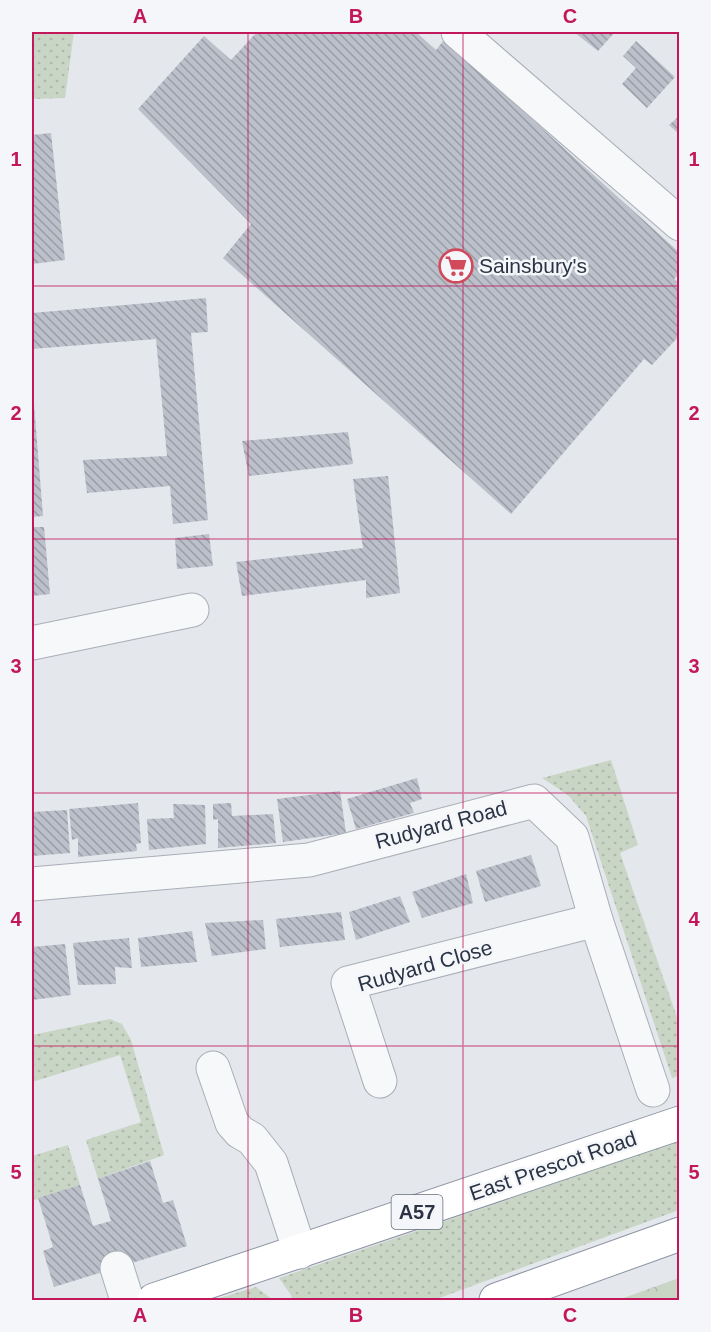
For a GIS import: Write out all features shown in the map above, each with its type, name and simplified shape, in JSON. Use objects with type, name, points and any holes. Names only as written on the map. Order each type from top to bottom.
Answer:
[{"type":"highway","name":"East Prescot Road","points":[[154,1300],[680,1123]]},
{"type":"highway","points":[[496,1300],[680,1234]]},
{"type":"street","points":[[458,32],[680,224]]},
{"type":"street","points":[[32,643],[192,610]]},
{"type":"street","name":"Rudyard Road","points":[[32,884],[309,860],[534,801],[572,837],[596,920],[653,1090]]},
{"type":"street","name":"Rudyard Close","points":[[380,1081],[348,983],[596,920]]},
{"type":"street","points":[[213,1068],[232,1123],[258,1144],[271,1163],[300,1252]]},
{"type":"street","points":[[117,1268],[127,1300]]},
{"type":"green space","points":[[32,32],[74,32],[65,98],[32,99]]},
{"type":"green space","points":[[611,760],[638,845],[620,853],[679,1023],[679,1076],[672,1078],[586,816],[568,795],[542,778]]},
{"type":"green space","points":[[110,1019],[122,1024],[131,1040],[164,1155],[98,1179],[86,1140],[141,1122],[120,1055],[32,1082],[32,1035]]},
{"type":"green space","points":[[679,1141],[679,1210],[434,1300],[292,1300],[279,1278]]},
{"type":"green space","points":[[68,1145],[80,1185],[32,1201],[32,1156]]},
{"type":"green space","points":[[679,1278],[679,1300],[618,1300]]},
{"type":"green space","points":[[256,1287],[273,1300],[213,1300]]},
{"type":"building","name":"Sainsbury's","points":[[257,32],[416,32],[436,50],[444,40],[680,253],[680,273],[674,279],[680,284],[680,335],[652,365],[644,359],[511,514],[223,258],[251,224],[138,109],[204,36],[231,60]]},
{"type":"building","points":[[574,32],[615,32],[598,51]]},
{"type":"building","points":[[636,41],[675,77],[647,108],[622,84],[636,68],[623,56]]},
{"type":"building","points":[[680,115],[680,135],[669,125]]},
{"type":"building","points":[[51,133],[65,260],[32,264],[32,135]]},
{"type":"building","points":[[206,298],[208,332],[191,333],[208,520],[173,524],[170,486],[87,493],[83,460],[167,456],[156,339],[32,349],[32,313]]},
{"type":"building","points":[[32,392],[43,516],[32,517]]},
{"type":"building","points":[[348,432],[353,464],[249,476],[242,441]]},
{"type":"building","points":[[388,476],[400,593],[366,598],[366,580],[242,596],[236,562],[363,548],[353,479]]},
{"type":"building","points":[[32,527],[44,527],[50,594],[32,596]]},
{"type":"building","points":[[209,534],[213,566],[177,569],[175,538]]},
{"type":"building","points":[[417,778],[422,799],[410,803],[414,813],[356,829],[347,799]]},
{"type":"building","points":[[340,791],[346,833],[283,842],[277,799]]},
{"type":"building","points":[[138,803],[141,843],[136,844],[137,851],[78,857],[78,838],[72,840],[69,809]]},
{"type":"building","points":[[231,803],[232,816],[273,814],[276,843],[218,848],[218,819],[213,820],[213,804]]},
{"type":"building","points":[[173,804],[205,805],[206,844],[149,850],[147,819],[174,818]]},
{"type":"building","points":[[67,810],[70,853],[32,856],[32,812]]},
{"type":"building","points":[[531,855],[541,886],[485,902],[476,871]]},
{"type":"building","points":[[466,874],[473,903],[422,918],[412,892]]},
{"type":"building","points":[[400,896],[410,922],[356,940],[349,912]]},
{"type":"building","points":[[341,912],[345,940],[280,947],[276,919]]},
{"type":"building","points":[[263,920],[266,949],[212,956],[205,923]]},
{"type":"building","points":[[192,931],[197,962],[141,967],[138,938]]},
{"type":"building","points":[[129,938],[132,968],[115,967],[116,984],[78,985],[73,943]]},
{"type":"building","points":[[65,944],[71,995],[32,1000],[32,947]]},
{"type":"building","points":[[150,1161],[163,1203],[173,1200],[187,1246],[54,1287],[43,1251],[53,1247],[38,1198],[80,1185],[93,1226],[111,1221],[98,1179]]},
{"type":"place","name":"Sainsbury's","points":[[456,266]]}]
